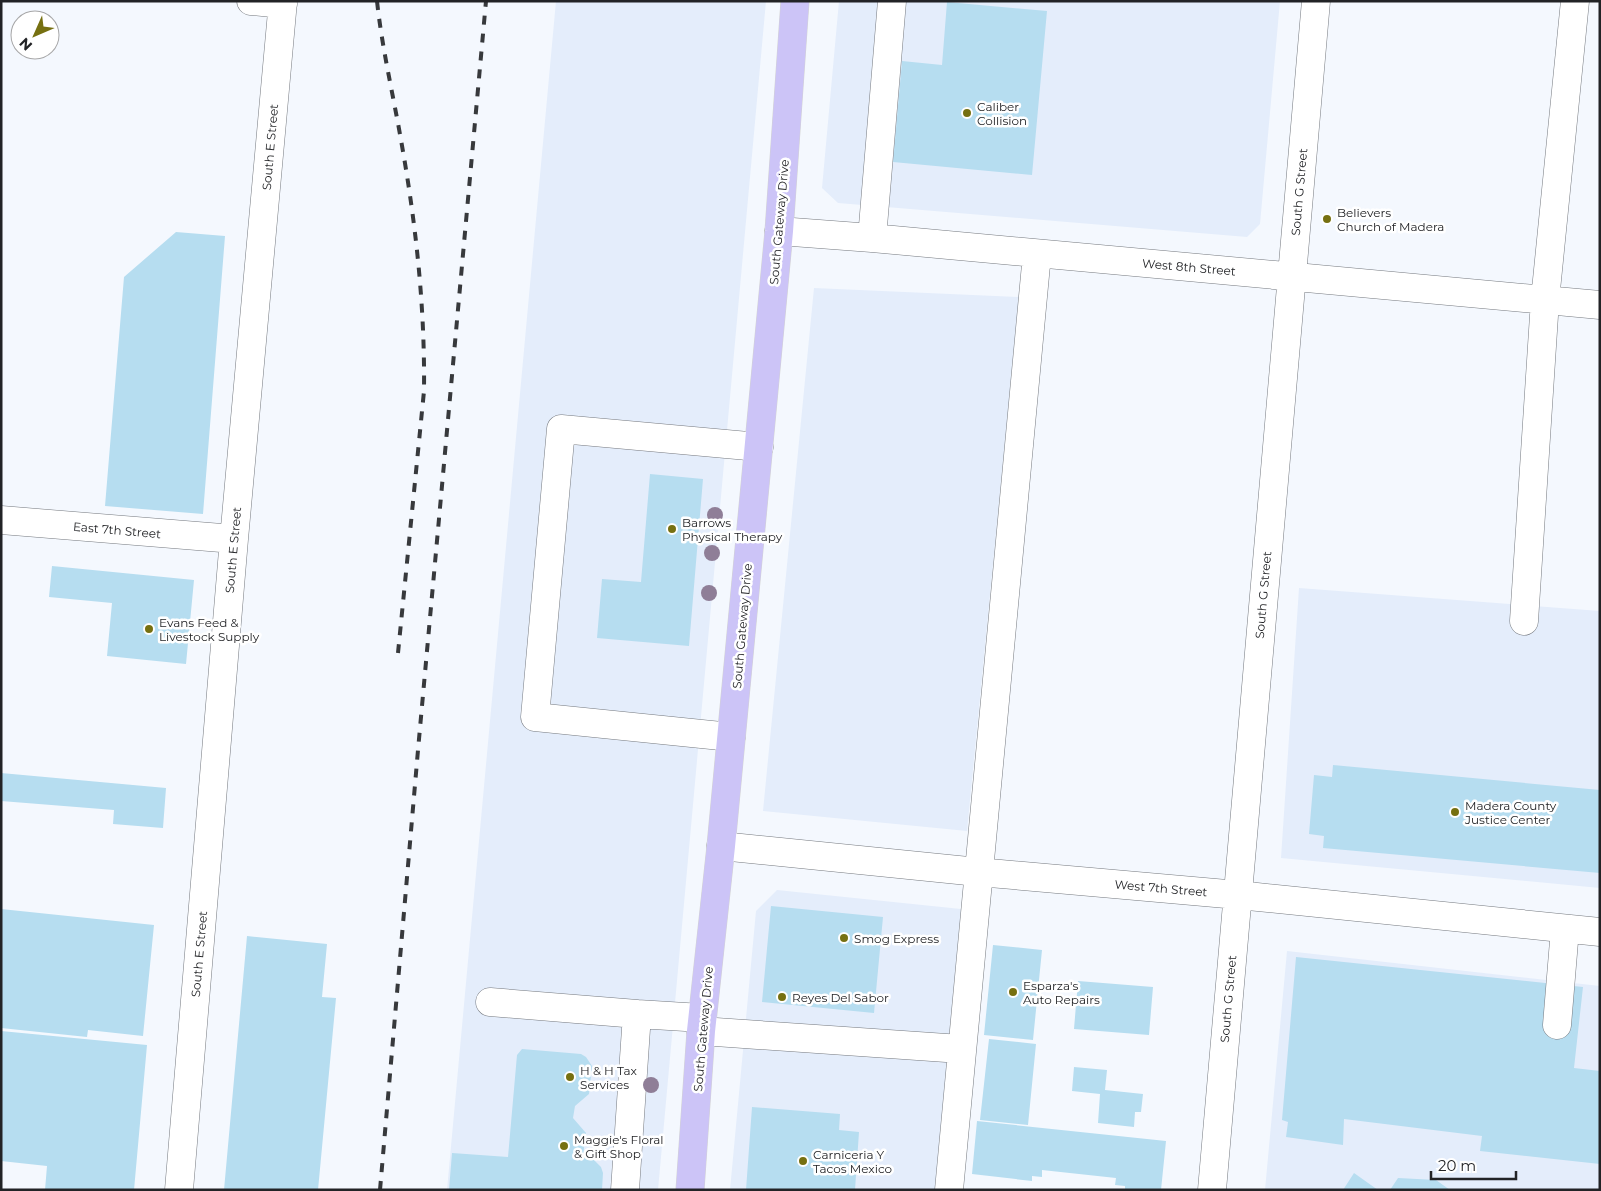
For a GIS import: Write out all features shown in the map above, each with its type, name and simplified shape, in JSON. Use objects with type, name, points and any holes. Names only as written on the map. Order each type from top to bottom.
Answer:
[{"type":"main road","name":"South Gateway Drive","points":[[690,1190],[702,1025],[721,846],[779,231],[796,1]]},
{"type":"street","points":[[251,1],[283,3]]},
{"type":"street","points":[[872,238],[892,1]]},
{"type":"street","name":"South G Street","points":[[1212,1190],[1316,1]]},
{"type":"street","points":[[1524,621],[1546,300],[1575,1]]},
{"type":"street","name":"South E Street","points":[[179,1190],[234,539],[283,3]]},
{"type":"street","name":"West 8th Street","points":[[779,231],[1600,305]]},
{"type":"street","points":[[948,1190],[1037,254]]},
{"type":"street","points":[[731,738],[535,717],[561,429],[758,447]]},
{"type":"street","name":"East 7th Street","points":[[1,520],[234,539]]},
{"type":"street","name":"West 7th Street","points":[[721,846],[978,872],[1238,895],[1600,932]]},
{"type":"street","points":[[1557,1025],[1565,929]]},
{"type":"street","points":[[490,1002],[636,1014],[702,1025],[961,1049]]},
{"type":"street","points":[[625,1190],[636,1014]]},
{"type":"shaded area","points":[[556,1],[766,1],[658,1190],[447,1190]]},
{"type":"shaded area","points":[[839,1],[1280,1],[1260,224],[1247,237],[838,203],[822,188]]},
{"type":"shaded area","points":[[814,288],[1019,297],[967,831],[763,811]]},
{"type":"shaded area","points":[[1299,588],[1600,611],[1600,888],[1281,858]]},
{"type":"shaded area","points":[[777,890],[961,909],[935,1190],[730,1190],[756,911]]},
{"type":"shaded area","points":[[1287,951],[1600,986],[1600,1190],[1265,1190]]},
{"type":"building","name":"Caliber Collision","points":[[947,2],[1047,11],[1032,175],[893,162],[902,61],[942,65]]},
{"type":"building","points":[[176,232],[225,236],[203,514],[105,506],[124,277]]},
{"type":"building","name":"Barrows Physical Therapy","points":[[650,474],[703,479],[689,646],[597,638],[602,579],[641,582]]},
{"type":"building","name":"Evans Feed & Livestock Supply","points":[[52,566],[194,580],[186,664],[107,656],[112,603],[49,597]]},
{"type":"building","name":"Madera County Justice Center","points":[[1333,765],[1600,790],[1600,873],[1323,848],[1324,836],[1309,834],[1314,775],[1332,777]]},
{"type":"building","points":[[1,773],[166,788],[163,828],[113,824],[114,810],[1,801]]},
{"type":"building","points":[[771,906],[883,917],[874,1013],[762,1002]]},
{"type":"building","points":[[1,909],[154,925],[143,1036],[88,1030],[87,1037],[1,1028]]},
{"type":"building","points":[[247,936],[327,944],[322,997],[336,998],[318,1190],[224,1190]]},
{"type":"building","name":"Esparza's Auto Repairs","points":[[993,945],[1042,950],[1033,1040],[984,1035]]},
{"type":"building","points":[[1296,957],[1583,987],[1574,1068],[1600,1071],[1600,1164],[1480,1151],[1482,1136],[1344,1119],[1343,1145],[1286,1137],[1288,1122],[1282,1120]]},
{"type":"building","points":[[1078,981],[1153,987],[1149,1035],[1074,1029]]},
{"type":"building","points":[[1,1031],[147,1045],[134,1190],[45,1190],[47,1166],[1,1161]]},
{"type":"building","points":[[989,1039],[1036,1044],[1028,1125],[980,1120]]},
{"type":"building","points":[[522,1049],[581,1054],[586,1057],[592,1066],[589,1094],[575,1106],[573,1118],[586,1133],[583,1156],[592,1158],[601,1167],[603,1173],[602,1190],[449,1190],[452,1153],[508,1157],[517,1055]]},
{"type":"building","points":[[1074,1067],[1107,1070],[1105,1090],[1143,1094],[1141,1112],[1135,1112],[1134,1127],[1098,1123],[1100,1094],[1072,1091]]},
{"type":"building","name":"Carniceria Y Tacos Mexico","points":[[752,1107],[840,1114],[839,1130],[859,1132],[855,1190],[746,1190]]},
{"type":"building","points":[[977,1121],[1166,1141],[1161,1190],[1125,1190],[1125,1186],[1115,1185],[1116,1178],[1042,1170],[1042,1177],[1032,1176],[1032,1181],[972,1174]]},
{"type":"building","points":[[1354,1173],[1378,1190],[1343,1190]]},
{"type":"building","points":[[1398,1178],[1436,1180],[1450,1190],[1390,1190]]},
{"type":"railway","points":[[377,1],[411,203],[423,328],[424,391],[398,653]]},
{"type":"railway","points":[[380,1190],[486,1]]},
{"type":"place","name":"Caliber Collision","points":[[967,113]]},
{"type":"place","name":"Believers Church of Madera","points":[[1327,219]]},
{"type":"place","name":"Barrows Physical Therapy","points":[[672,529]]},
{"type":"place","name":"Evans Feed & Livestock Supply","points":[[149,629]]},
{"type":"place","name":"Madera County Justice Center","points":[[1455,812]]},
{"type":"place","name":"Smog Express","points":[[844,938]]},
{"type":"place","name":"Esparza's Auto Repairs","points":[[1013,992]]},
{"type":"place","name":"Reyes Del Sabor","points":[[782,997]]},
{"type":"place","name":"H & H Tax Services","points":[[570,1077]]},
{"type":"place","name":"Maggie's Floral & Gift Shop","points":[[564,1146]]},
{"type":"place","name":"Carniceria Y Tacos Mexico","points":[[803,1161]]}]
